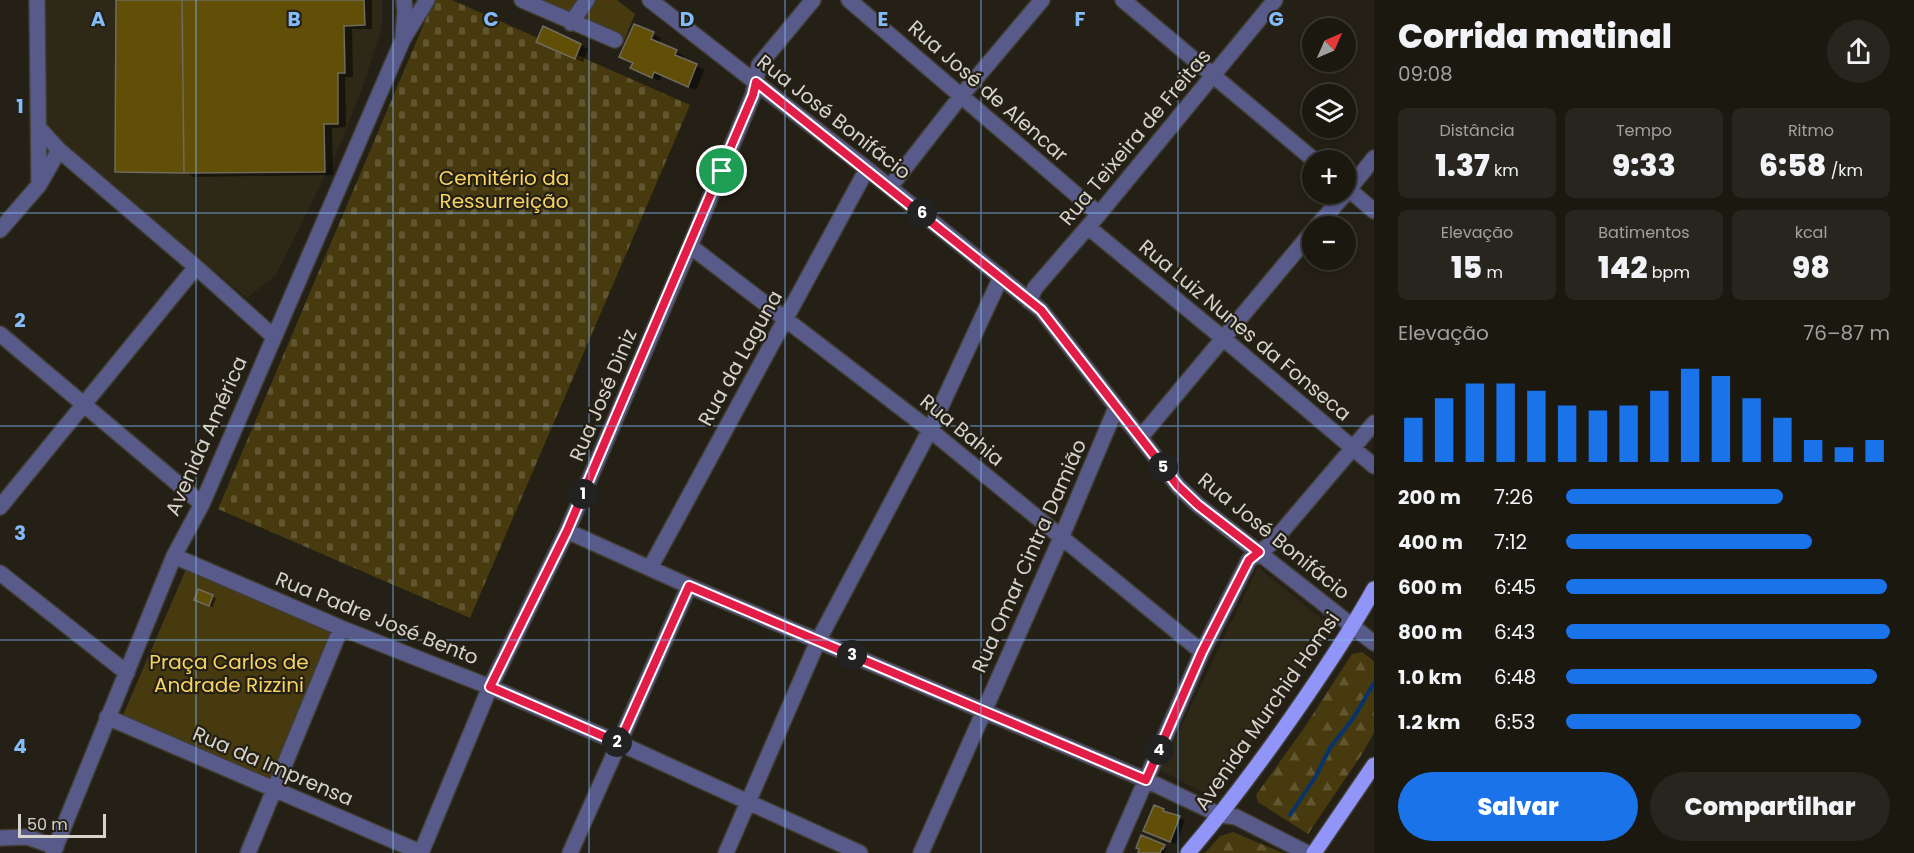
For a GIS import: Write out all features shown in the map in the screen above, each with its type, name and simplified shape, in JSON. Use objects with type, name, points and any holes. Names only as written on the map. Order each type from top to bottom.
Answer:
[{"type":"main road","name":"Avenida Murchid Homsi","points":[[1188,853],[1272,746],[1353,627],[1374,589]]},
{"type":"main road","points":[[1314,853],[1374,765]]},
{"type":"street","points":[[37,0],[39,185]]},
{"type":"street","name":"Avenida América","points":[[403,39],[404,0]]},
{"type":"street","name":"Avenida América","points":[[55,850],[174,556],[202,504],[403,39],[427,0]]},
{"type":"street","points":[[522,0],[615,40]]},
{"type":"street","points":[[571,23],[586,0]]},
{"type":"street","name":"Rua José Bonifácio","points":[[650,0],[890,187],[1041,310],[1178,486],[1198,505],[1374,643]]},
{"type":"street","name":"Rua José Diniz","points":[[421,853],[490,687],[567,531],[690,246],[753,95],[759,65],[813,0]]},
{"type":"street","name":"Rua José de Alencar","points":[[849,0],[1099,214]]},
{"type":"street","points":[[890,187],[961,96],[1042,0]]},
{"type":"street","points":[[1123,0],[1302,150]]},
{"type":"street","name":"Rua Teixeira de Freitas","points":[[1029,301],[1035,288],[1275,0]]},
{"type":"street","points":[[39,128],[59,150],[273,336]]},
{"type":"street","points":[[0,230],[39,185],[59,150]]},
{"type":"street","points":[[1356,179],[1374,158]]},
{"type":"street","name":"Rua da Laguna","points":[[650,568],[867,169]]},
{"type":"street","points":[[1356,198],[1374,211]]},
{"type":"street","points":[[1325,216],[1335,204]]},
{"type":"street","name":"Rua Luiz Nunes da Fonseca","points":[[1088,227],[1374,466]]},
{"type":"street","points":[[1140,438],[1302,244]]},
{"type":"street","name":"Rua Bahia","points":[[690,246],[930,430],[1202,652]]},
{"type":"street","points":[[0,507],[196,267]]},
{"type":"street","points":[[726,853],[818,641],[930,430],[1001,277]]},
{"type":"street","points":[[0,334],[202,504]]},
{"type":"street","name":"Rua Omar Cintra Damião","points":[[921,853],[1061,538],[1116,408]]},
{"type":"street","points":[[1114,853],[1202,652],[1249,560],[1272,543],[1374,423]]},
{"type":"street","points":[[567,531],[689,586],[1146,780],[1220,815],[1236,817],[1307,853]]},
{"type":"street","name":"Rua Padre José Bento","points":[[174,556],[341,628],[490,687],[860,853]]},
{"type":"street","points":[[0,573],[127,673]]},
{"type":"street","points":[[570,853],[689,586]]},
{"type":"street","points":[[248,853],[341,628]]},
{"type":"street","name":"Rua da Imprensa","points":[[107,717],[421,853]]},
{"type":"street","points":[[0,838],[27,837],[55,850]]},
{"type":"shaded area","points":[[46,0],[382,0],[382,27],[363,86],[340,145],[276,275],[247,298],[100,173],[50,137],[45,129]]},
{"type":"shaded area","points":[[1258,567],[1330,626],[1216,796],[1210,796],[1160,770]]},
{"type":"green space","name":"Cemitério da Ressurreição","points":[[434,0],[452,0],[690,105],[470,618],[218,509]]},
{"type":"green space","points":[[536,0],[617,0],[635,14],[623,43]]},
{"type":"green space","name":"Praça Carlos de Andrade Rizzini","points":[[187,567],[335,632],[272,779],[123,715]]},
{"type":"green space","points":[[1362,652],[1374,661],[1374,733],[1308,834],[1258,802],[1256,795],[1304,728],[1352,654]]},
{"type":"green space","points":[[1233,832],[1283,853],[1205,853],[1220,836]]},
{"type":"building","points":[[116,0],[182,0],[184,173],[115,172]]},
{"type":"building","points":[[182,0],[364,0],[365,25],[344,26],[345,73],[338,73],[338,124],[324,124],[325,172],[184,173]]},
{"type":"building","points":[[634,24],[654,32],[651,39],[677,50],[675,55],[697,64],[688,87],[654,72],[652,78],[630,68],[633,63],[619,57]]},
{"type":"building","points":[[543,26],[581,44],[575,59],[536,42]]},
{"type":"building","points":[[198,589],[213,595],[209,606],[194,600]]},
{"type":"building","points":[[1154,805],[1164,809],[1163,811],[1180,816],[1170,842],[1143,831]]},
{"type":"building","points":[[1141,835],[1165,845],[1160,853],[1138,853],[1139,849],[1136,848]]},
{"type":"waterway","points":[[1290,815],[1316,776],[1330,748],[1354,717],[1374,683]]},
{"type":"route","points":[[756,82],[1041,310],[1178,486],[1198,505],[1259,552],[1249,560],[1202,652],[1146,780],[689,586],[619,743],[490,687],[567,531],[722,171],[753,95],[756,82]]}]
